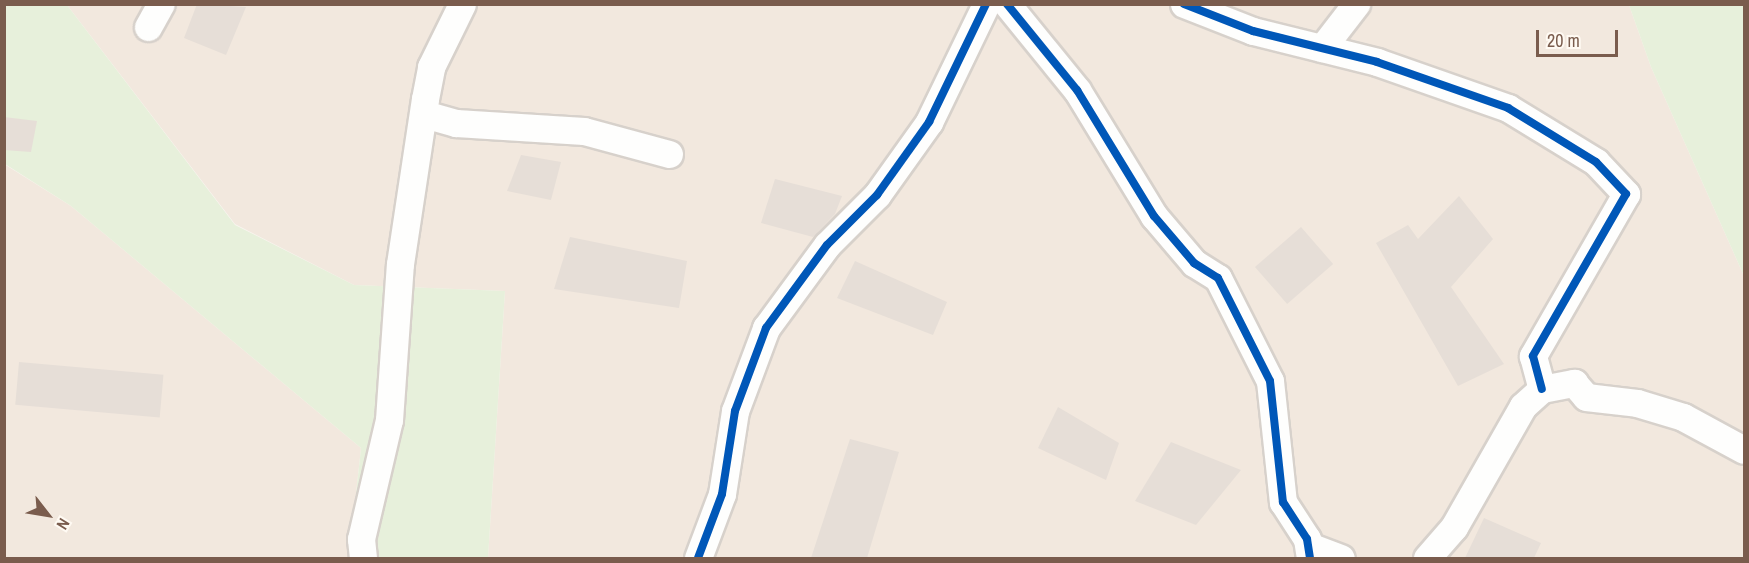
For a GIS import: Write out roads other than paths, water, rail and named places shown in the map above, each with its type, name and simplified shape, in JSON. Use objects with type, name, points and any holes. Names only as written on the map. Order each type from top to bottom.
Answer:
[{"type":"street","points":[[363,558],[361,539],[389,420],[400,264],[431,67],[462,4]]},
{"type":"street","points":[[698,558],[722,494],[735,411],[766,328],[827,245],[877,195],[929,122],[986,4]]},
{"type":"street","points":[[1007,4],[1077,90],[1154,216],[1194,263],[1218,278],[1270,381],[1283,502],[1309,552],[1341,558]]},
{"type":"street","points":[[1185,4],[1252,31],[1322,48],[1508,108],[1596,162],[1626,194],[1533,356],[1542,389]]},
{"type":"street","points":[[1322,48],[1356,4]]},
{"type":"street","points":[[424,114],[456,123],[584,131],[669,154]]},
{"type":"street","points":[[1427,558],[1454,527],[1523,406],[1542,389],[1574,383],[1586,397],[1637,403],[1683,417],[1744,450]]}]
